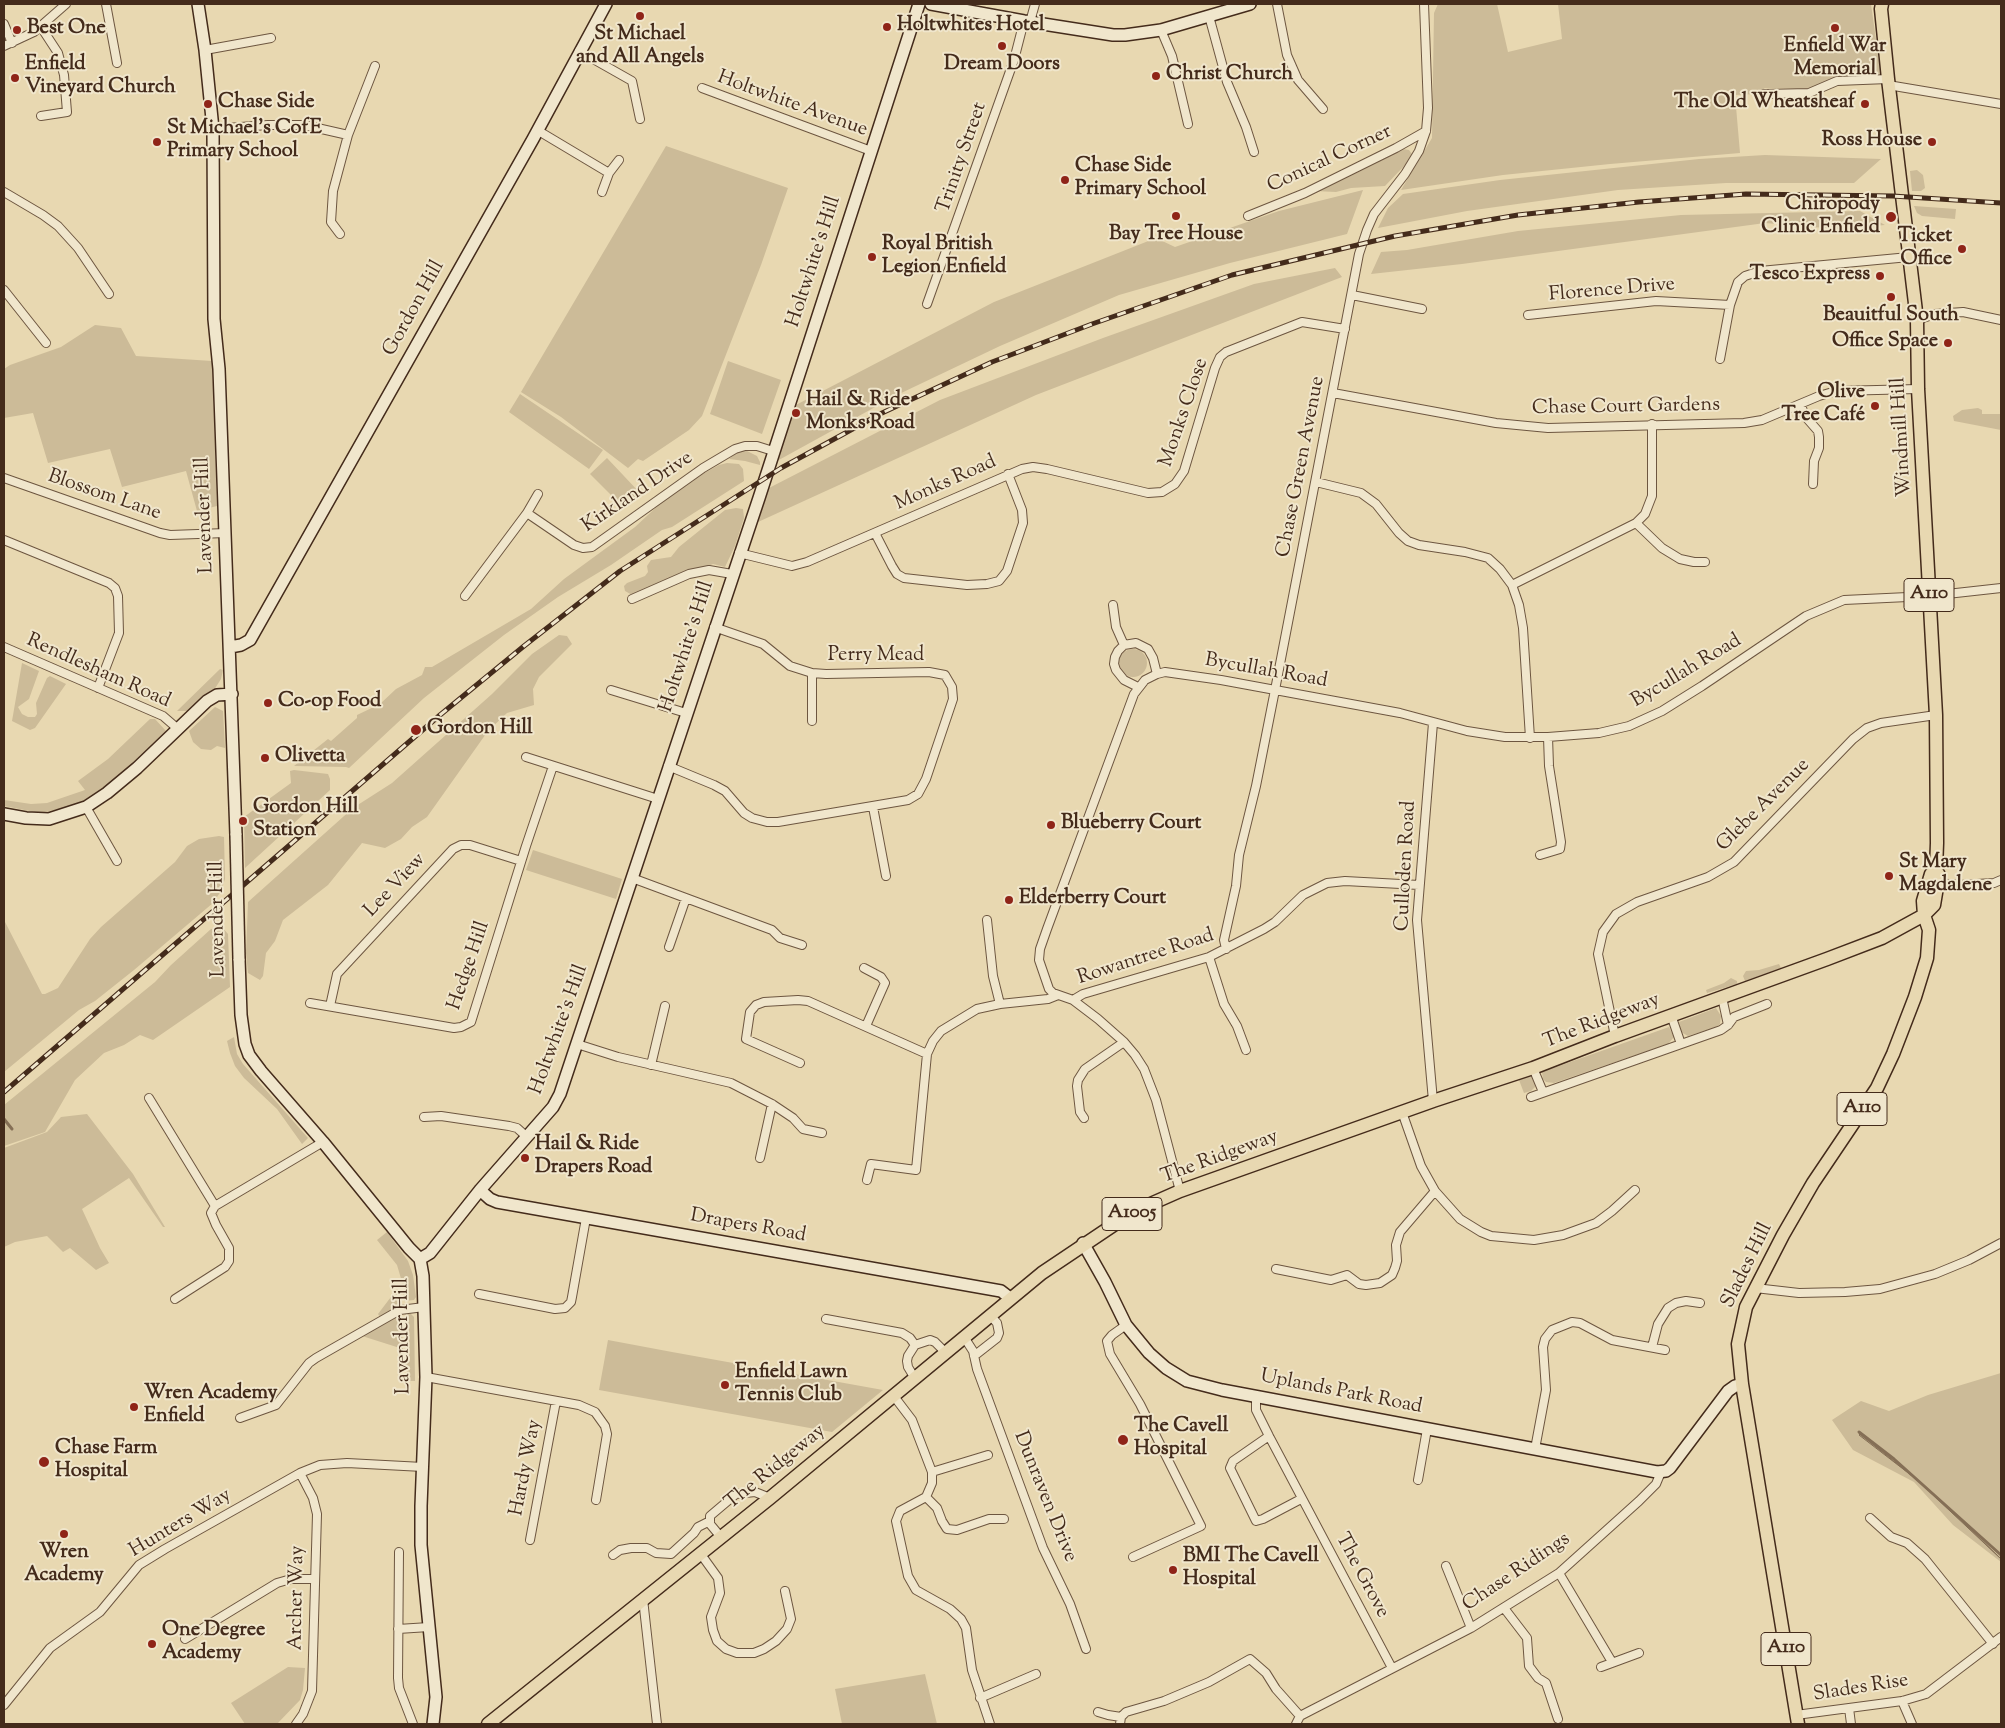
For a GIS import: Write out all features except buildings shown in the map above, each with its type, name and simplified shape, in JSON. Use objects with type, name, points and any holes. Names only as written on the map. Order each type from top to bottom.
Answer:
[{"type":"main road","name":"Windmill Hill","points":[[1881,5],[1888,82],[1917,320],[1918,389],[1936,716],[1937,876],[1934,905],[1924,915]]},
{"type":"main road","name":"The Ridgeway","points":[[488,1724],[720,1536],[770,1498],[1010,1298],[1083,1243],[1146,1206],[1180,1191],[1433,1101],[1533,1068],[1874,941],[1924,915]]},
{"type":"main road","name":"Slades Hill","points":[[1797,1720],[1742,1384],[1738,1344],[1746,1307],[1755,1288],[1813,1183],[1884,1076],[1915,998],[1927,958],[1929,930],[1924,915]]},
{"type":"street","points":[[4,46],[25,38],[66,4]]},
{"type":"street","points":[[106,4],[117,63]]},
{"type":"street","name":"Lavender Hill","points":[[198,4],[213,128],[214,319],[219,369],[226,533],[241,1015],[245,1044],[249,1054],[261,1071],[420,1259],[423,1276],[426,1377],[421,1545],[436,1697],[433,1724]]},
{"type":"street","name":"Gordon Hill","points":[[230,646],[241,645],[250,640],[606,4]]},
{"type":"street","name":"Holtwhite's Hill","points":[[420,1259],[430,1253],[480,1190],[553,1107],[563,1086],[773,451],[918,4]]},
{"type":"street","points":[[931,4],[1113,35],[1138,34],[1161,30],[1250,4]]},
{"type":"street","name":"Trinity Street","points":[[927,304],[1027,21],[1036,4]]},
{"type":"street","points":[[1277,4],[1288,55],[1298,80],[1323,109]]},
{"type":"street","name":"Chase Green Avenue","points":[[1226,949],[1224,940],[1236,886],[1239,855],[1276,690],[1359,254],[1374,214],[1405,174],[1419,151],[1426,131],[1428,108],[1424,4]]},
{"type":"street","points":[[1209,16],[1227,82],[1246,127],[1254,152]]},
{"type":"street","points":[[4,24],[12,43]]},
{"type":"street","points":[[41,26],[58,53],[64,76],[67,112],[41,116]]},
{"type":"street","points":[[1161,30],[1172,56],[1188,124]]},
{"type":"street","points":[[205,50],[271,38]]},
{"type":"street","points":[[580,51],[632,81],[640,119]]},
{"type":"street","points":[[340,234],[332,222],[333,191],[348,135],[374,66]]},
{"type":"street","points":[[1764,94],[1810,94],[1837,81],[1888,82],[2001,104]]},
{"type":"street","name":"Holtwhite Avenue","points":[[702,88],[870,151]]},
{"type":"street","points":[[213,128],[268,124],[304,125],[348,135]]},
{"type":"street","points":[[537,130],[609,173]]},
{"type":"street","name":"Conical Corner","points":[[1248,216],[1305,192],[1396,148],[1426,131]]},
{"type":"street","points":[[602,192],[609,173],[619,160]]},
{"type":"street","points":[[4,192],[58,226],[78,248],[109,294]]},
{"type":"street","points":[[1720,359],[1730,305],[1738,282],[1745,276],[1760,271],[1909,257]]},
{"type":"street","points":[[4,290],[46,344]]},
{"type":"street","points":[[1352,295],[1422,309]]},
{"type":"street","name":"Florence Drive","points":[[1528,315],[1656,301],[1730,305]]},
{"type":"street","points":[[1917,320],[1935,314],[1963,312],[2001,320]]},
{"type":"street","name":"Monks Close","points":[[1171,487],[1180,479],[1184,471],[1215,368],[1220,358],[1226,352],[1302,322],[1345,329]]},
{"type":"street","name":"Chase Court Gardens","points":[[1333,393],[1496,423],[1548,428],[1744,423],[1762,420],[1819,396],[1836,391],[1918,389]]},
{"type":"street","points":[[1800,404],[1804,414],[1818,431],[1819,437],[1814,461],[1813,484]]},
{"type":"street","points":[[1512,585],[1636,523],[1646,514],[1652,496],[1652,424]]},
{"type":"street","name":"Kirkland Drive","points":[[527,513],[574,545],[583,548],[592,547],[703,468],[735,450],[745,446],[757,446],[773,451]]},
{"type":"street","name":"Monks Road","points":[[739,553],[792,566],[808,562],[1008,474],[1034,467],[1148,493],[1162,492],[1171,487]]},
{"type":"street","points":[[875,533],[897,574],[904,578],[968,585],[999,581],[1007,571],[1022,523],[1022,510],[1008,474]]},
{"type":"street","name":"Blossom Lane","points":[[4,478],[160,534],[226,533]]},
{"type":"street","points":[[1316,482],[1361,493],[1376,504],[1408,542],[1488,558],[1500,569],[1512,585],[1519,605],[1523,628],[1530,738]]},
{"type":"street","points":[[464,596],[527,513],[538,494]]},
{"type":"street","points":[[1636,523],[1662,548],[1680,559],[1705,562]]},
{"type":"street","points":[[4,540],[109,583],[115,588],[118,596],[119,633],[98,688]]},
{"type":"street","points":[[632,599],[689,574],[709,570],[732,574]]},
{"type":"street","name":"Bycullah Road","points":[[1157,674],[1173,673],[1276,690],[1400,714],[1483,734],[1530,738],[1599,733],[1628,726],[1646,719],[1702,686],[1806,616],[1844,600],[1929,596],[2001,588]]},
{"type":"street","points":[[1113,605],[1116,627],[1124,645]]},
{"type":"street","name":"Perry Mead","points":[[668,766],[714,785],[724,791],[744,813],[767,822],[778,822],[908,800],[918,794],[926,779],[953,699],[952,687],[945,675],[929,672],[812,673],[790,666],[763,644],[714,627]]},
{"type":"street","points":[[1138,687],[1124,680],[1116,670],[1114,664],[1115,657],[1118,650],[1124,645],[1136,644],[1148,649],[1153,658],[1157,674],[1145,680],[1138,687],[1070,866],[1040,949],[1039,960],[1046,985],[1053,993],[1073,1000],[1124,1042],[1135,1055],[1151,1085],[1180,1191]]},
{"type":"street","name":"Rendlesham Road","points":[[4,647],[163,716],[178,729]]},
{"type":"street","name":"Perry Mead","points":[[812,673],[812,721]]},
{"type":"street","points":[[611,690],[686,713]]},
{"type":"street","points":[[4,814],[26,818],[49,819],[86,808],[137,768],[213,698],[217,695],[232,694]]},
{"type":"street","name":"Glebe Avenue","points":[[1615,1036],[1598,954],[1603,932],[1616,914],[1637,902],[1708,877],[1734,862],[1867,728],[1881,722],[1936,716]]},
{"type":"street","name":"Culloden Road","points":[[1433,723],[1417,920],[1433,1101]]},
{"type":"street","points":[[1540,855],[1560,849],[1561,842],[1549,766],[1548,737]]},
{"type":"street","points":[[526,757],[658,799]]},
{"type":"street","name":"Hedge Hill","points":[[310,1003],[454,1028],[471,1022],[553,766]]},
{"type":"street","points":[[873,807],[886,876]]},
{"type":"street","points":[[86,808],[117,861]]},
{"type":"street","name":"Lee View","points":[[330,1006],[337,974],[453,849],[461,845],[470,845],[521,861]]},
{"type":"street","points":[[1937,876],[1966,885],[1994,883],[2001,880]]},
{"type":"street","points":[[632,878],[772,930],[780,938],[802,945]]},
{"type":"street","name":"Rowantree Road","points":[[1073,1000],[1083,994],[1209,957],[1275,922],[1303,895],[1327,883],[1345,881],[1419,885]]},
{"type":"street","points":[[669,947],[686,898]]},
{"type":"street","points":[[987,920],[994,976],[1000,1004]]},
{"type":"street","points":[[1209,957],[1224,1004],[1238,1026],[1246,1050]]},
{"type":"street","points":[[864,968],[881,977],[885,983],[866,1026]]},
{"type":"street","name":"Rowantree Road","points":[[868,1180],[871,1164],[916,1170],[927,1054],[933,1041],[941,1031],[977,1009],[1000,1004],[1048,999],[1058,995]]},
{"type":"street","points":[[1722,997],[1728,1025]]},
{"type":"street","points":[[800,1063],[746,1039],[750,1012],[756,1005],[764,1002],[808,1001],[927,1054]]},
{"type":"street","points":[[1531,1097],[1721,1030],[1734,1017],[1767,1004]]},
{"type":"street","points":[[651,1065],[665,1006]]},
{"type":"street","points":[[1671,1016],[1681,1044]]},
{"type":"street","points":[[1084,1118],[1080,1112],[1078,1080],[1085,1069],[1124,1042]]},
{"type":"street","points":[[578,1044],[618,1057],[731,1083],[772,1104],[793,1118],[803,1129],[822,1133]]},
{"type":"street","points":[[1533,1068],[1543,1092]]},
{"type":"street","points":[[149,1098],[215,1206]]},
{"type":"street","points":[[760,1158],[772,1104]]},
{"type":"street","points":[[1402,1112],[1421,1166],[1435,1191],[1460,1219],[1481,1232],[1501,1237],[1534,1240],[1563,1235],[1596,1222],[1612,1211],[1635,1190]]},
{"type":"street","points":[[424,1117],[441,1116],[509,1126],[517,1128],[527,1137]]},
{"type":"street","points":[[175,1298],[225,1267],[229,1260],[228,1248],[211,1213],[215,1206],[322,1142]]},
{"type":"street","name":"Drapers Road","points":[[480,1190],[490,1199],[497,1202],[1001,1291],[1010,1298]]},
{"type":"street","points":[[1276,1269],[1331,1280],[1347,1275],[1359,1284],[1366,1285],[1380,1283],[1392,1275],[1395,1268],[1397,1261],[1396,1245],[1400,1232],[1435,1191]]},
{"type":"street","points":[[479,1294],[555,1310],[565,1308],[571,1302],[586,1218]]},
{"type":"street","name":"Uplands Park Road","points":[[1083,1243],[1102,1275],[1126,1325],[1149,1353],[1166,1368],[1187,1381],[1427,1429],[1661,1472]]},
{"type":"street","points":[[1755,1288],[1799,1293],[1880,1289],[1935,1274],[1969,1260],[2001,1243]]},
{"type":"street","points":[[1652,1347],[1658,1324],[1668,1308],[1686,1300],[1700,1303]]},
{"type":"street","points":[[240,1418],[276,1405],[309,1363],[316,1358],[400,1310],[424,1308]]},
{"type":"street","points":[[974,1356],[997,1338],[999,1333],[997,1323],[990,1315]]},
{"type":"street","points":[[826,1319],[902,1333],[910,1338],[915,1345]]},
{"type":"street","points":[[1535,1449],[1546,1390],[1543,1347],[1545,1339],[1552,1330],[1572,1322],[1580,1323],[1612,1340],[1665,1350]]},
{"type":"street","points":[[1126,1325],[1107,1340],[1110,1354],[1140,1404],[1201,1526],[1133,1557]]},
{"type":"street","name":"Dunraven Drive","points":[[964,1337],[970,1344],[976,1368],[1044,1548],[1070,1604],[1086,1649]]},
{"type":"street","points":[[914,1378],[907,1361],[915,1345],[930,1340],[935,1342],[945,1352]]},
{"type":"street","name":"Hardy Way","points":[[426,1377],[587,1407],[594,1412],[605,1426],[607,1442],[596,1500]]},
{"type":"street","name":"Chase Ridings","points":[[1300,1716],[1471,1628],[1559,1573],[1656,1484],[1661,1472],[1670,1468],[1728,1391],[1734,1386],[1742,1384]]},
{"type":"street","points":[[893,1395],[912,1420],[932,1472],[932,1483],[926,1497],[900,1511],[896,1522],[908,1576],[916,1590],[950,1609],[961,1619],[966,1628],[972,1670],[990,1724]]},
{"type":"street","name":"The Grove","points":[[1256,1396],[1256,1410],[1301,1499],[1392,1668]]},
{"type":"street","name":"Hardy Way","points":[[530,1540],[556,1401]]},
{"type":"street","points":[[1418,1480],[1427,1429]]},
{"type":"street","points":[[1269,1436],[1233,1461],[1230,1468],[1256,1521],[1301,1499]]},
{"type":"street","points":[[932,1472],[988,1455]]},
{"type":"street","name":"Hunters Way","points":[[4,1705],[50,1648],[100,1612],[139,1566],[300,1473],[330,1463],[423,1466]]},
{"type":"street","name":"Archer Way","points":[[296,1724],[303,1714],[312,1691],[315,1579],[316,1506],[300,1473]]},
{"type":"street","points":[[720,1536],[710,1524],[713,1512],[736,1494],[756,1492],[770,1498]]},
{"type":"street","points":[[926,1497],[937,1508],[942,1522],[947,1529],[956,1530],[989,1519],[1004,1519]]},
{"type":"street","points":[[1870,1518],[1891,1537],[1907,1543],[1925,1559],[1993,1644]]},
{"type":"street","points":[[613,1556],[620,1550],[631,1548],[647,1548],[656,1553],[671,1554],[698,1527],[710,1520]]},
{"type":"street","points":[[399,1552],[398,1678],[399,1688],[414,1724]]},
{"type":"street","points":[[700,1553],[718,1578],[720,1593],[713,1607],[712,1624],[718,1641],[726,1649],[737,1653],[754,1653],[764,1649],[776,1640],[787,1629],[791,1619],[785,1591]]},
{"type":"street","points":[[1446,1566],[1471,1628]]},
{"type":"street","points":[[1559,1573],[1612,1662]]},
{"type":"street","points":[[185,1639],[277,1584],[291,1579],[315,1579]]},
{"type":"street","points":[[643,1599],[657,1724]]},
{"type":"street","points":[[1504,1608],[1527,1638],[1529,1666],[1538,1678],[1546,1683],[1558,1719]]},
{"type":"street","points":[[398,1629],[430,1627]]},
{"type":"street","name":"Slades Rise","points":[[1797,1720],[1849,1708],[1902,1701],[1926,1694],[2001,1637]]},
{"type":"street","points":[[1250,1650],[1250,1659],[1266,1673],[1276,1689],[1300,1716],[1296,1724]]},
{"type":"street","points":[[1601,1666],[1639,1653]]},
{"type":"street","points":[[1098,1712],[1121,1720],[1126,1712],[1164,1701],[1209,1682],[1250,1659]]},
{"type":"street","points":[[980,1698],[1036,1674]]},
{"type":"street","points":[[1902,1701],[1912,1724]]},
{"type":"street","points":[[1849,1708],[1852,1724]]},
{"type":"shaded area","points":[[1438,4],[1497,4],[1508,52],[1562,39],[1558,4],[1871,4],[1881,75],[1863,76],[1811,89],[1765,88],[1757,94],[1735,95],[1740,153],[1503,175],[1401,190],[1432,138],[1434,13]]},
{"type":"shaded area","points":[[666,146],[788,188],[761,265],[702,416],[689,430],[643,461],[638,459],[628,468],[561,417],[521,392]]},
{"type":"shaded area","points":[[1403,149],[1409,150],[1412,154],[1406,164],[1385,186],[1351,188],[1336,192],[1315,191]]},
{"type":"shaded area","points":[[1765,155],[1881,159],[1854,183],[1726,183],[1618,190],[1467,211],[1378,228],[1388,208],[1403,194],[1500,180],[1699,159]]},
{"type":"shaded area","points":[[1917,170],[1923,175],[1925,188],[1921,191],[1912,191],[1910,171]]},
{"type":"shaded area","points":[[1363,190],[1347,234],[1230,263],[1119,295],[1000,346],[897,395],[777,461],[792,407],[994,302],[1156,238],[1175,247],[1279,211]]},
{"type":"shaded area","points":[[1914,206],[1956,209],[1955,219],[1922,216],[1917,213]]},
{"type":"shaded area","points":[[1860,211],[1885,225],[1837,229],[1765,223],[1462,264],[1371,274],[1381,252],[1407,250],[1518,231],[1681,215]]},
{"type":"shaded area","points":[[1335,268],[1342,277],[1036,395],[758,522],[769,488],[940,400],[1103,338],[1254,284]]},
{"type":"shaded area","points":[[95,325],[121,328],[136,356],[212,361],[217,506],[197,511],[186,471],[122,487],[110,449],[48,463],[33,413],[4,418],[4,369],[10,365],[61,347]]},
{"type":"shaded area","points":[[728,361],[781,380],[762,434],[710,414]]},
{"type":"shaded area","points":[[520,394],[603,450],[589,469],[509,412]]},
{"type":"shaded area","points":[[1978,408],[1982,410],[1982,414],[2001,414],[2001,430],[1954,421],[1953,416],[1962,410]]},
{"type":"shaded area","points":[[745,450],[757,456],[760,465],[729,459],[736,453]]},
{"type":"shaded area","points":[[607,458],[640,493],[624,508],[590,474]]},
{"type":"shaded area","points":[[727,463],[739,464],[743,469],[744,481],[672,527],[662,530],[611,565],[558,597],[504,635],[424,698],[349,768],[294,766],[328,739],[331,741],[357,718],[357,715],[380,704],[396,689],[422,675],[425,667],[432,667],[531,609],[564,579],[635,527],[663,501],[695,478],[719,465]]},
{"type":"shaded area","points":[[743,509],[744,518],[735,546],[725,567],[713,564],[634,596],[625,591],[624,586],[627,583],[645,576],[648,572],[647,566],[651,560],[671,557],[679,547],[725,510]]},
{"type":"shaded area","points":[[559,635],[567,636],[572,644],[539,677],[533,689],[534,705],[507,713],[488,731],[427,817],[412,827],[401,839],[385,848],[362,843],[328,885],[283,920],[275,941],[266,953],[263,976],[260,980],[248,973],[246,953],[248,902],[353,808],[392,783],[492,694],[532,654]]},
{"type":"shaded area","points":[[1133,649],[1143,653],[1147,663],[1143,673],[1133,677],[1123,673],[1119,663],[1123,653]]},
{"type":"shaded area","points":[[22,663],[39,671],[29,699],[18,707],[22,714],[28,717],[35,717],[37,714],[36,703],[47,678],[50,676],[66,684],[35,728],[30,730],[12,721]]},
{"type":"shaded area","points":[[220,669],[223,670],[221,679],[214,690],[189,711],[177,711]]},
{"type":"shaded area","points":[[215,707],[223,711],[225,748],[217,746],[211,750],[201,749],[193,742],[189,731]]},
{"type":"shaded area","points":[[150,719],[155,719],[166,731],[165,735],[110,784],[89,799],[68,807],[40,813],[4,806],[4,800],[31,804],[47,803],[85,790],[78,781],[108,759]]},
{"type":"shaded area","points":[[290,771],[328,774],[330,790],[245,868],[244,817],[291,783]]},
{"type":"shaded area","points":[[224,837],[225,879],[221,891],[213,903],[134,970],[95,1001],[79,1010],[4,1072],[4,920],[42,994],[45,994],[58,988],[90,939],[101,927],[175,862],[187,846],[199,839]]},
{"type":"shaded area","points":[[533,850],[622,879],[616,899],[526,870]]},
{"type":"shaded area","points":[[222,927],[228,934],[230,987],[153,1040],[140,1035],[124,1045],[104,1053],[75,1080],[45,1132],[4,1146],[4,1105],[155,982],[211,929]]},
{"type":"shaded area","points":[[1779,964],[1781,968],[1745,981],[1743,976],[1746,971],[1759,970]]},
{"type":"shaded area","points":[[1731,978],[1737,981],[1737,984],[1707,993],[1706,990]]},
{"type":"shaded area","points":[[1716,1008],[1721,1016],[1720,1024],[1716,1027],[1688,1036],[1681,1032],[1679,1022]]},
{"type":"shaded area","points":[[1669,1027],[1674,1037],[1668,1044],[1554,1083],[1546,1082],[1543,1079],[1542,1072]]},
{"type":"shaded area","points":[[234,1037],[237,1054],[243,1064],[308,1138],[302,1144],[277,1109],[244,1078],[235,1066],[227,1041]]},
{"type":"shaded area","points":[[1532,1075],[1536,1084],[1535,1087],[1531,1091],[1524,1093],[1519,1080]]},
{"type":"shaded area","points":[[87,1114],[133,1174],[165,1227],[163,1227],[129,1178],[82,1209],[109,1263],[96,1270],[70,1248],[63,1252],[47,1236],[15,1242],[4,1247],[4,1148],[47,1132],[61,1117]]},
{"type":"shaded area","points":[[387,1232],[408,1261],[413,1275],[416,1297],[414,1300],[404,1301],[402,1282],[397,1265],[377,1240]]},
{"type":"shaded area","points":[[400,1285],[401,1305],[380,1317],[378,1314]]},
{"type":"shaded area","points":[[401,1313],[403,1349],[362,1336]]},
{"type":"shaded area","points":[[410,1313],[414,1317],[415,1381],[407,1381],[405,1314]]},
{"type":"shaded area","name":"Enfield Lawn Tennis Club","points":[[608,1340],[883,1390],[832,1432],[599,1390]]},
{"type":"shaded area","points":[[2001,1373],[2001,1562],[1953,1525],[1914,1482],[1853,1450],[1832,1420],[1861,1401],[1889,1411],[1928,1395]]},
{"type":"shaded area","points":[[1859,1435],[1911,1475],[1912,1476]]},
{"type":"shaded area","points":[[1924,1486],[1955,1514],[2001,1559]]},
{"type":"shaded area","points":[[288,1667],[305,1668],[300,1700],[277,1724],[245,1724],[231,1703]]},
{"type":"shaded area","points":[[925,1674],[937,1724],[842,1724],[835,1689]]},
{"type":"waterway","points":[[4,1119],[12,1129]]},
{"type":"waterway","points":[[1859,1432],[1894,1459],[2001,1555]]},
{"type":"railway","points":[[4,1092],[440,715],[620,571],[781,468],[882,413],[992,362],[1092,324],[1232,275],[1395,236],[1518,215],[1639,202],[1746,194],[1893,196],[2001,203]]},
{"type":"place","name":"St Michael and All Angels","points":[[640,16]]},
{"type":"place","name":"Holtwhites Hotel","points":[[887,27]]},
{"type":"place","name":"Enfield War Memorial","points":[[1835,28]]},
{"type":"place","name":"Best One","points":[[17,30]]},
{"type":"place","name":"Dream Doors","points":[[1002,46]]},
{"type":"place","name":"Christ Church","points":[[1156,76]]},
{"type":"place","name":"Enfield Vineyard Church","points":[[15,78]]},
{"type":"place","name":"Chase Side","points":[[208,104]]},
{"type":"place","name":"The Old Wheatsheaf","points":[[1865,104]]},
{"type":"place","name":"St Michael's CofE Primary School","points":[[157,142]]},
{"type":"place","name":"Ross House","points":[[1932,142]]},
{"type":"place","name":"Chase Side Primary School","points":[[1065,180]]},
{"type":"place","name":"Bay Tree House","points":[[1176,216]]},
{"type":"place","name":"Chiropody Clinic Enfield","points":[[1891,217]]},
{"type":"place","name":"Ticket Office","points":[[1962,249]]},
{"type":"place","name":"Royal British Legion Enfield","points":[[872,257]]},
{"type":"place","name":"Tesco Express","points":[[1880,276]]},
{"type":"place","name":"Beauitful South","points":[[1891,297]]},
{"type":"place","name":"Office Space","points":[[1948,343]]},
{"type":"place","name":"Olive Tree Café","points":[[1875,406]]},
{"type":"place","name":"Hail & Ride Monks Road","points":[[796,413]]},
{"type":"place","name":"Co-op Food","points":[[268,703]]},
{"type":"place","name":"Gordon Hill","points":[[416,730]]},
{"type":"place","name":"Olivetta","points":[[265,758]]},
{"type":"place","name":"Gordon Hill Station","points":[[243,821]]},
{"type":"place","name":"Blueberry Court","points":[[1051,825]]},
{"type":"place","name":"St Mary Magdalene","points":[[1889,876]]},
{"type":"place","name":"Elderberry Court","points":[[1009,900]]},
{"type":"place","name":"Hail & Ride Drapers Road","points":[[525,1158]]},
{"type":"place","name":"Enfield Lawn Tennis Club","points":[[725,1385]]},
{"type":"place","name":"Wren Academy Enfield","points":[[134,1407]]},
{"type":"place","name":"The Cavell Hospital","points":[[1123,1440]]},
{"type":"place","name":"Chase Farm Hospital","points":[[44,1462]]},
{"type":"place","name":"Wren Academy","points":[[64,1534]]},
{"type":"place","name":"BMI The Cavell Hospital","points":[[1173,1570]]},
{"type":"place","name":"One Degree Academy","points":[[152,1644]]}]
